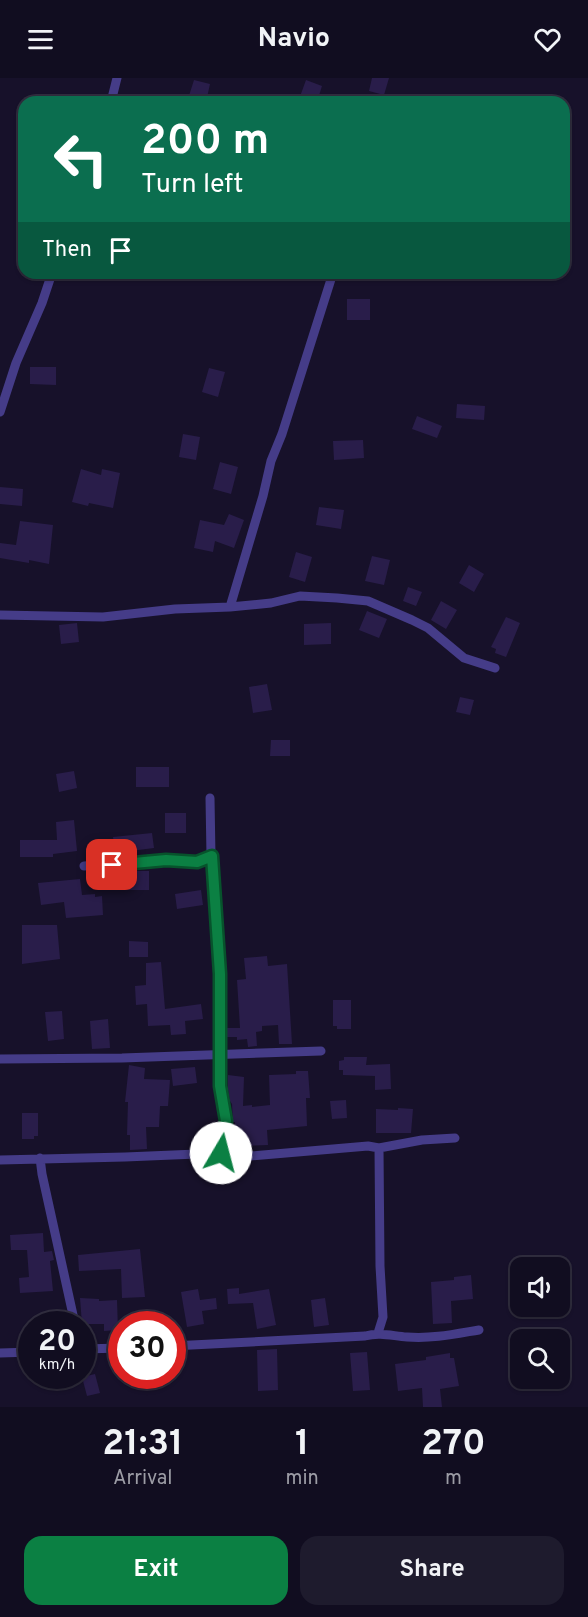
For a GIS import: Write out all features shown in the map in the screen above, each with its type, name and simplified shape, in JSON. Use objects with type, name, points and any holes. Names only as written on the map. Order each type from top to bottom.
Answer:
[{"type":"street","points":[[112,96],[117,78]]},
{"type":"street","points":[[0,412],[16,363],[50,279]]},
{"type":"street","points":[[230,607],[271,461],[282,434],[331,279]]},
{"type":"street","points":[[0,615],[103,617],[175,609],[271,603],[300,596],[368,601],[428,628],[464,658],[495,668]]},
{"type":"street","points":[[210,798],[220,974],[220,1086],[226,1121],[221,1153]]},
{"type":"street","points":[[84,866],[166,860],[197,862],[212,856]]},
{"type":"street","points":[[0,1059],[122,1058],[321,1051]]},
{"type":"street","points":[[0,1160],[221,1153],[250,1156],[368,1146],[380,1148],[422,1140],[455,1138]]},
{"type":"street","points":[[378,1333],[382,1317],[380,1148]]},
{"type":"street","points":[[40,1158],[72,1311]]},
{"type":"street","points":[[186,1345],[365,1336],[378,1333],[409,1337],[449,1336],[479,1330]]},
{"type":"street","points":[[0,1353],[18,1352]]},
{"type":"building","points":[[372,78],[389,78],[384,95],[369,91]]},
{"type":"building","points":[[194,80],[210,84],[207,96],[189,96]]},
{"type":"building","points":[[306,80],[322,86],[319,96],[300,96]]},
{"type":"building","points":[[347,299],[370,299],[370,320],[347,320]]},
{"type":"building","points":[[30,367],[56,367],[56,385],[30,384]]},
{"type":"building","points":[[209,368],[225,372],[218,397],[202,392]]},
{"type":"building","points":[[457,404],[485,406],[484,420],[456,418]]},
{"type":"building","points":[[417,416],[442,426],[437,438],[412,429]]},
{"type":"building","points":[[183,434],[200,437],[196,460],[179,457]]},
{"type":"building","points":[[363,440],[364,458],[334,460],[333,441]]},
{"type":"building","points":[[220,462],[238,467],[231,494],[213,489]]},
{"type":"building","points":[[81,469],[101,475],[102,469],[120,473],[113,508],[72,502]]},
{"type":"building","points":[[0,487],[23,489],[22,506],[0,504]]},
{"type":"building","points":[[319,507],[344,510],[341,529],[316,525]]},
{"type":"building","points":[[229,514],[244,520],[234,548],[215,541],[213,552],[194,548],[200,520],[224,525]]},
{"type":"building","points":[[20,521],[53,525],[49,564],[0,558],[0,543],[16,545]]},
{"type":"building","points":[[296,552],[312,557],[305,582],[289,577]]},
{"type":"building","points":[[372,556],[390,560],[384,585],[365,581]]},
{"type":"building","points":[[469,565],[484,574],[474,592],[459,583]]},
{"type":"building","points":[[408,587],[422,592],[416,606],[403,601]]},
{"type":"building","points":[[441,601],[457,610],[446,629],[431,620]]},
{"type":"building","points":[[367,611],[387,619],[379,638],[359,630]]},
{"type":"building","points":[[506,617],[520,623],[506,657],[495,653],[496,649],[491,647]]},
{"type":"building","points":[[77,623],[79,642],[61,644],[59,625]]},
{"type":"building","points":[[331,623],[331,644],[304,645],[304,624]]},
{"type":"building","points":[[267,684],[272,710],[253,713],[249,687]]},
{"type":"building","points":[[460,697],[474,700],[470,715],[456,712]]},
{"type":"building","points":[[271,740],[290,740],[290,756],[270,756]]},
{"type":"building","points":[[136,767],[169,767],[169,787],[136,787]]},
{"type":"building","points":[[74,771],[77,788],[59,792],[56,774]]},
{"type":"building","points":[[165,813],[186,813],[186,833],[165,833]]},
{"type":"building","points":[[74,820],[77,851],[53,854],[53,857],[20,857],[20,840],[57,840],[56,822]]},
{"type":"building","points":[[152,833],[154,848],[115,853],[113,837]]},
{"type":"building","points":[[149,871],[149,890],[117,890],[116,873]]},
{"type":"building","points":[[80,879],[82,895],[102,896],[103,915],[66,918],[64,902],[41,905],[38,883]]},
{"type":"building","points":[[201,890],[203,905],[177,909],[175,894]]},
{"type":"building","points":[[22,925],[57,925],[60,959],[22,964]]},
{"type":"building","points":[[129,941],[148,942],[148,957],[129,957]]},
{"type":"building","points":[[267,956],[268,966],[287,964],[292,1044],[279,1044],[278,1025],[262,1026],[262,1031],[256,1032],[257,1046],[248,1047],[247,1039],[237,1040],[237,1037],[227,1037],[227,1028],[240,1028],[237,980],[246,979],[244,958]]},
{"type":"building","points":[[161,962],[165,1009],[201,1004],[203,1019],[185,1021],[186,1034],[171,1035],[170,1025],[148,1026],[147,1004],[136,1005],[135,986],[146,985],[146,963]]},
{"type":"building","points":[[333,1000],[351,1000],[351,1029],[337,1029],[337,1026],[333,1026]]},
{"type":"building","points":[[62,1011],[64,1039],[48,1041],[45,1012]]},
{"type":"building","points":[[108,1019],[110,1048],[92,1049],[90,1021]]},
{"type":"building","points":[[344,1057],[367,1057],[366,1065],[390,1064],[391,1089],[375,1090],[375,1076],[343,1075],[343,1070],[339,1070],[339,1061],[344,1060]]},
{"type":"building","points":[[129,1065],[145,1068],[144,1079],[170,1080],[168,1106],[160,1106],[159,1127],[146,1127],[147,1149],[130,1150],[130,1135],[127,1135],[128,1102],[125,1102]]},
{"type":"building","points":[[195,1067],[197,1083],[173,1086],[171,1069]]},
{"type":"building","points":[[296,1071],[308,1071],[310,1098],[306,1098],[307,1126],[267,1130],[268,1145],[236,1146],[228,1075],[244,1077],[243,1106],[252,1105],[252,1107],[270,1105],[269,1075],[296,1074]]},
{"type":"building","points":[[346,1100],[347,1118],[332,1119],[330,1101]]},
{"type":"building","points":[[398,1108],[413,1109],[411,1133],[376,1133],[376,1109],[398,1110]]},
{"type":"building","points":[[22,1113],[38,1113],[38,1136],[34,1136],[34,1139],[22,1139]]},
{"type":"building","points":[[43,1233],[44,1252],[52,1251],[54,1260],[50,1261],[53,1291],[20,1293],[19,1278],[29,1277],[27,1250],[11,1250],[10,1235]]},
{"type":"building","points":[[140,1249],[145,1297],[122,1298],[121,1269],[79,1271],[78,1255]]},
{"type":"building","points":[[471,1275],[473,1299],[451,1301],[452,1323],[433,1324],[431,1282],[454,1280],[454,1277]]},
{"type":"building","points":[[239,1288],[239,1294],[269,1289],[276,1325],[257,1329],[253,1303],[228,1304],[227,1289]]},
{"type":"building","points":[[198,1289],[200,1300],[216,1298],[217,1309],[202,1311],[204,1324],[187,1327],[181,1292]]},
{"type":"building","points":[[80,1298],[99,1299],[99,1301],[117,1300],[117,1311],[108,1311],[108,1331],[104,1331],[104,1324],[96,1324],[96,1311],[81,1311]]},
{"type":"building","points":[[325,1298],[329,1325],[314,1327],[311,1300]]},
{"type":"building","points":[[277,1349],[278,1390],[258,1391],[257,1350]]},
{"type":"building","points":[[367,1352],[370,1390],[353,1391],[350,1353]]},
{"type":"building","points":[[450,1353],[450,1358],[454,1358],[459,1386],[440,1389],[442,1407],[423,1407],[422,1388],[398,1391],[395,1364],[426,1360],[426,1357]]},
{"type":"building","points":[[96,1378],[100,1393],[87,1396],[85,1389],[96,1389]]},
{"type":"route","points":[[112,865],[166,860],[197,862],[212,856],[220,974],[220,1086],[226,1121],[221,1153]]}]
